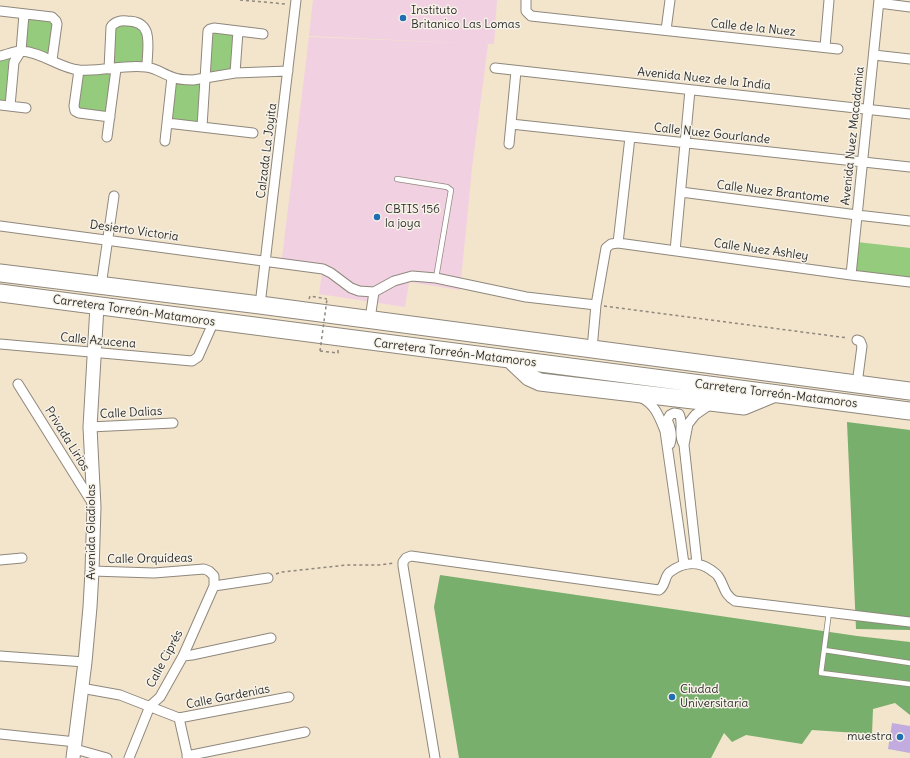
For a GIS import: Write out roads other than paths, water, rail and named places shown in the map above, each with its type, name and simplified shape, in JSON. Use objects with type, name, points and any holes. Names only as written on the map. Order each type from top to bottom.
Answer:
[{"type":"highway","points":[[3,271],[95,286],[370,319],[910,391]]},
{"type":"highway","name":"Carretera Torreón-Matamoros","points":[[0,293],[910,411]]},
{"type":"highway","points":[[101,306],[131,305],[247,315],[251,314],[260,305]]},
{"type":"highway","points":[[511,360],[529,377],[540,382],[744,406],[774,394]]},
{"type":"street","name":"Calle de la Nuez","points":[[526,0],[526,11],[531,16],[838,49]]},
{"type":"street","points":[[666,30],[670,0]]},
{"type":"street","points":[[825,47],[829,0]]},
{"type":"street","points":[[879,2],[910,7]]},
{"type":"street","name":"Avenida Nuez Macadamia","points":[[851,275],[879,2]]},
{"type":"street","name":"Calzada La Joyita","points":[[260,305],[296,3]]},
{"type":"street","points":[[0,11],[52,17],[57,24],[52,60]]},
{"type":"street","points":[[10,106],[14,62],[21,51],[24,14]]},
{"type":"street","points":[[107,137],[110,117],[112,69],[111,27],[114,23],[124,20],[144,26],[148,32],[147,67]]},
{"type":"street","points":[[202,127],[207,34],[209,29],[214,28],[263,34]]},
{"type":"street","points":[[235,73],[238,31]]},
{"type":"street","points":[[0,56],[21,51],[79,70],[112,69],[132,66],[147,67],[163,72],[172,77],[193,80],[235,73],[288,71]]},
{"type":"street","points":[[874,55],[910,58]]},
{"type":"street","name":"Avenida Nuez de la India","points":[[495,68],[910,114]]},
{"type":"street","points":[[79,70],[74,106],[75,111],[79,113],[110,117]]},
{"type":"street","points":[[509,144],[516,70]]},
{"type":"street","points":[[165,141],[170,124],[172,77]]},
{"type":"street","points":[[675,250],[690,90]]},
{"type":"street","points":[[0,105],[26,108]]},
{"type":"street","points":[[170,124],[253,133]]},
{"type":"street","name":"Calle Nuez Gourlande","points":[[511,124],[910,167]]},
{"type":"street","points":[[618,242],[630,137]]},
{"type":"street","name":"Calle Nuez Brantome","points":[[681,192],[910,221]]},
{"type":"street","points":[[95,286],[108,240],[114,196]]},
{"type":"street","name":"Desierto Victoria","points":[[0,226],[323,269],[351,288],[360,291],[374,292]]},
{"type":"street","name":"Calle Nuez Ashley","points":[[596,305],[606,248],[609,245],[618,242],[910,282]]},
{"type":"street","points":[[370,319],[374,292],[402,278],[412,276],[436,278],[526,297],[596,305],[592,348]]},
{"type":"street","name":"Avenida Gladiolas","points":[[74,750],[85,662],[92,571],[94,507],[90,427],[94,352],[101,306]]},
{"type":"street","name":"Calle Azucena","points":[[0,344],[194,361],[198,357],[214,321]]},
{"type":"street","points":[[857,340],[860,341],[862,346],[857,384]]},
{"type":"street","name":"Privada Lirios","points":[[18,384],[94,507]]},
{"type":"street","points":[[632,393],[648,401],[657,411],[665,430],[684,564]]},
{"type":"street","points":[[697,563],[684,444],[688,424],[695,415],[712,403]]},
{"type":"street","points":[[668,449],[672,439],[672,432],[667,420],[670,414],[674,412],[679,414],[681,417],[680,437],[684,444]]},
{"type":"street","name":"Calle Dalias","points":[[90,427],[173,423]]},
{"type":"street","points":[[435,758],[403,562],[406,558],[411,556],[659,590],[663,588],[669,572],[684,564],[697,563],[717,574],[728,597],[735,601],[910,622]]},
{"type":"street","points":[[0,560],[22,558]]},
{"type":"street","name":"Calle Orquídeas","points":[[92,571],[154,573],[204,569],[209,571],[214,576],[214,586]]},
{"type":"street","points":[[214,586],[268,578]]},
{"type":"street","name":"Calle Ciprés","points":[[129,758],[150,706],[160,697],[183,656],[214,586]]},
{"type":"street","points":[[183,656],[271,638]]},
{"type":"street","points":[[0,656],[85,662]]},
{"type":"street","name":"Calle Gardenias","points":[[81,688],[120,695],[178,718],[289,697]]},
{"type":"street","points":[[178,718],[188,757],[305,732]]},
{"type":"street","points":[[0,734],[107,758]]},
{"type":"lane","points":[[397,179],[447,187],[451,190],[436,278]]},
{"type":"lane","points":[[830,612],[821,673],[910,684]]},
{"type":"lane","points":[[824,650],[910,662]]},
{"type":"place","name":"Instituto Britanico Las Lomas","points":[[403,18]]},
{"type":"place","name":"CBTIS 156 la joya","points":[[377,217]]},
{"type":"place","name":"Ciudad Universitaria","points":[[672,697]]},
{"type":"place","name":"muestra","points":[[900,737]]}]
